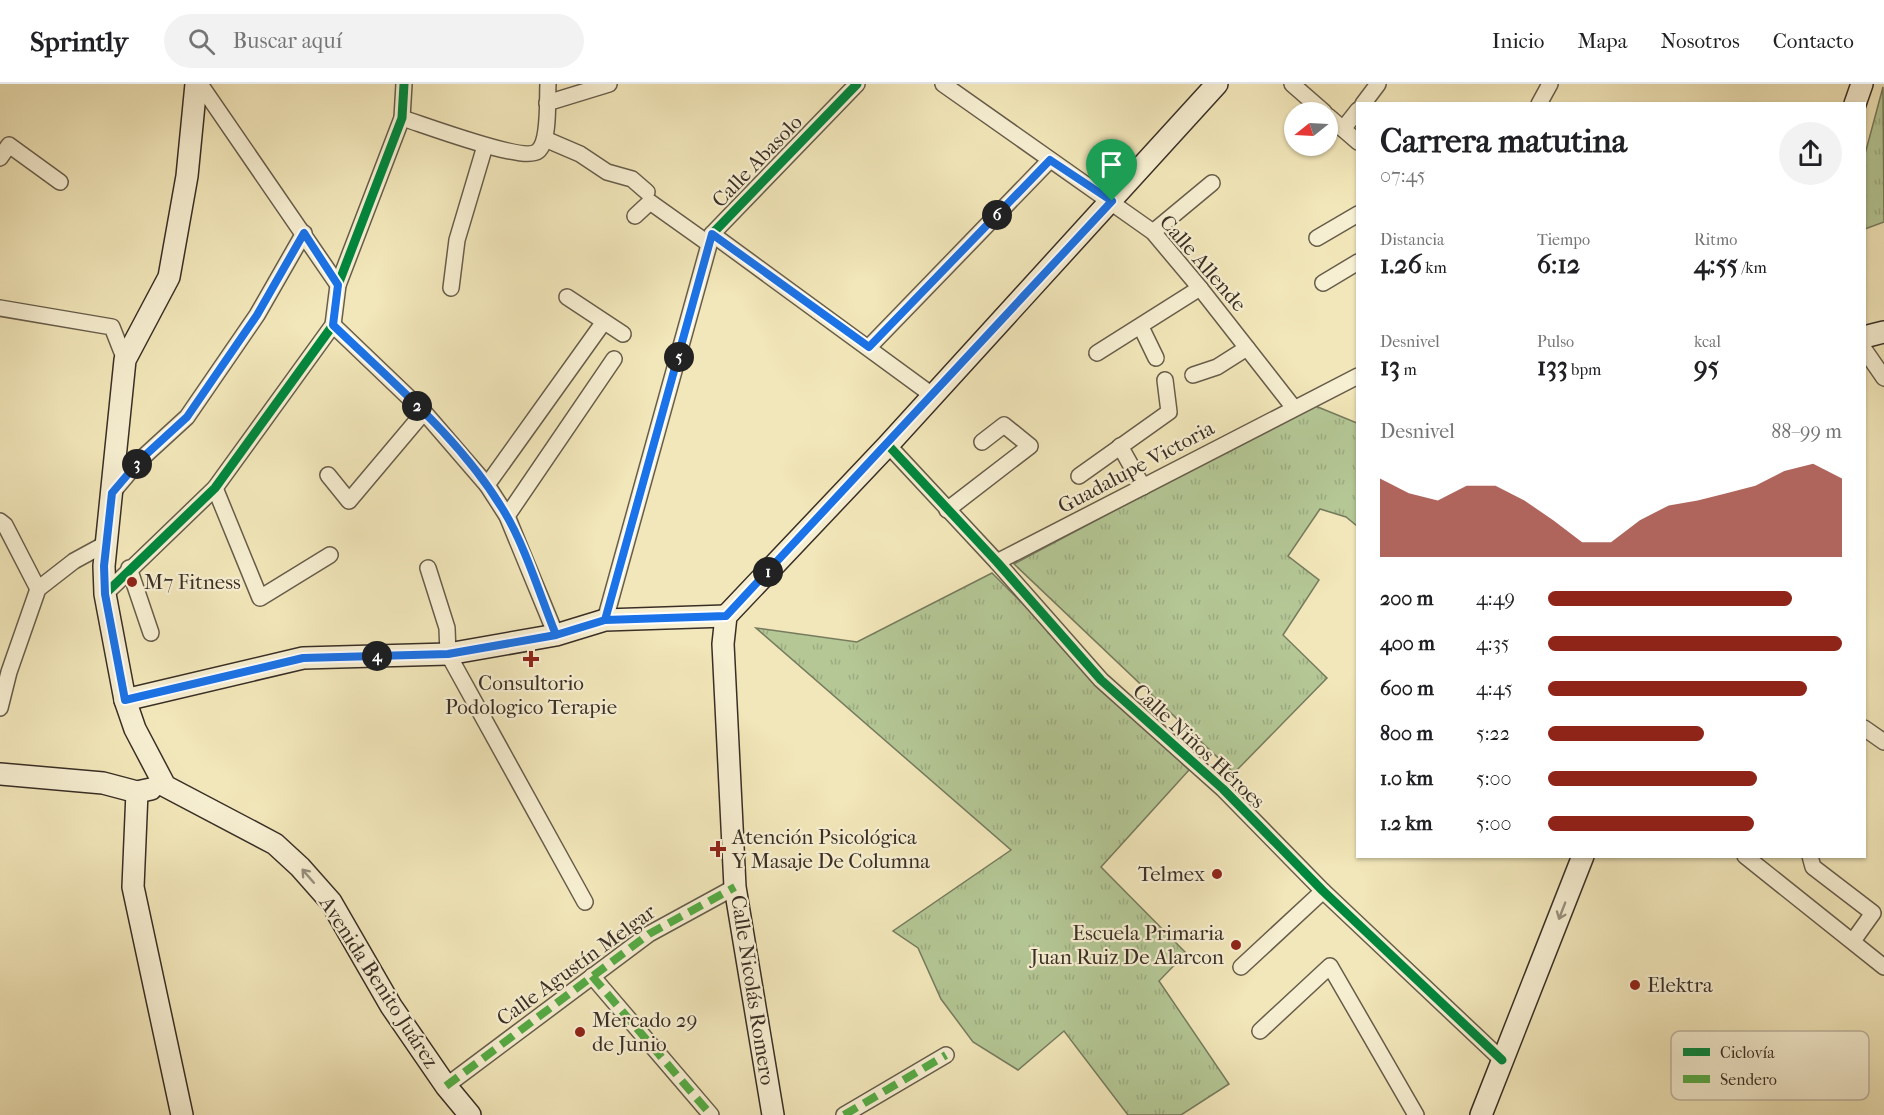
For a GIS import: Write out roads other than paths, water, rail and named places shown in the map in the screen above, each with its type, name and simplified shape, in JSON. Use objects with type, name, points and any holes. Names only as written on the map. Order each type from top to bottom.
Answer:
[{"type":"main road","points":[[0,774],[103,783],[137,792],[165,786],[135,729],[125,700],[105,594],[104,566],[125,360],[169,277],[187,176],[198,84]]},
{"type":"main road","points":[[125,700],[303,658],[448,654],[556,635],[605,620],[726,616],[888,445],[1217,84]]},
{"type":"main road","points":[[1856,102],[1862,84]]},
{"type":"main road","points":[[1866,336],[1884,332]]},
{"type":"main road","name":"Calle Nicolás Romero","points":[[726,616],[723,644],[735,887],[773,1115]]},
{"type":"main road","name":"Avenida Benito Juárez","points":[[165,786],[275,844],[300,867],[331,902],[391,1006],[446,1086],[470,1115]]},
{"type":"main road","points":[[137,792],[133,887],[182,1115]]},
{"type":"main road","points":[[1481,1115],[1582,858]]},
{"type":"street","points":[[198,84],[304,233],[338,285]]},
{"type":"street","points":[[105,594],[129,568],[215,488],[333,325],[338,285],[402,117],[404,84]]},
{"type":"street","points":[[402,117],[485,146],[528,155],[538,151],[545,139],[548,84]]},
{"type":"street","points":[[547,103],[609,84]]},
{"type":"street","name":"Calle Abasolo","points":[[605,620],[710,239],[856,84]]},
{"type":"street","name":"Calle Allende","points":[[943,84],[1153,232],[1294,408]]},
{"type":"street","points":[[1292,84],[1313,102]]},
{"type":"street","points":[[1364,102],[1378,84]]},
{"type":"street","points":[[1540,102],[1550,84]]},
{"type":"street","points":[[1343,129],[1356,113]]},
{"type":"street","points":[[1338,125],[1356,140]]},
{"type":"street","points":[[545,139],[580,154],[608,172],[632,179],[647,192]]},
{"type":"street","points":[[0,158],[9,145],[60,182]]},
{"type":"street","points":[[451,288],[457,240],[485,146]]},
{"type":"street","points":[[869,347],[1050,160]]},
{"type":"street","points":[[1153,232],[1212,183]]},
{"type":"street","points":[[635,216],[650,202],[710,239],[869,347],[932,395]]},
{"type":"street","points":[[1317,238],[1356,215]]},
{"type":"street","points":[[112,493],[140,460],[187,417],[257,315],[304,233]]},
{"type":"street","points":[[1323,283],[1356,263]]},
{"type":"street","points":[[1098,353],[1200,288]]},
{"type":"street","points":[[567,297],[603,323],[623,334]]},
{"type":"street","points":[[0,308],[112,327],[125,360]]},
{"type":"street","points":[[488,485],[603,323]]},
{"type":"street","points":[[333,325],[424,412],[488,485],[507,516],[556,635]]},
{"type":"street","points":[[1141,327],[1156,358]]},
{"type":"street","points":[[1193,375],[1217,367],[1247,348]]},
{"type":"street","points":[[1866,351],[1884,378]]},
{"type":"street","points":[[507,516],[614,358]]},
{"type":"street","name":"Guadalupe Victoria","points":[[997,562],[1356,377]]},
{"type":"street","points":[[1079,476],[1169,412],[1165,380]]},
{"type":"street","points":[[328,476],[349,501],[424,412]]},
{"type":"street","points":[[947,510],[1030,446],[1004,425],[982,442]]},
{"type":"street","name":"Calle Niños Héroes","points":[[888,445],[997,562],[1101,680],[1223,789],[1323,891],[1502,1060]]},
{"type":"street","points":[[1120,446],[1143,487]]},
{"type":"street","points":[[215,488],[260,598],[330,555]]},
{"type":"street","points":[[0,521],[5,525],[38,589]]},
{"type":"street","points":[[0,708],[9,672],[38,589],[74,561],[107,543]]},
{"type":"street","points":[[129,568],[151,633]]},
{"type":"street","points":[[428,568],[447,628],[448,654],[585,902]]},
{"type":"street","points":[[1866,729],[1884,742]]},
{"type":"street","points":[[1748,858],[1884,967]]},
{"type":"street","points":[[1811,858],[1813,867],[1873,913],[1853,941]]},
{"type":"street","name":"Calle Agustín Melgar","points":[[446,1086],[649,934],[735,887]]},
{"type":"street","points":[[1241,967],[1323,891]]},
{"type":"street","points":[[1260,1031],[1330,966],[1416,1115]]},
{"type":"street","points":[[592,976],[711,1115]]},
{"type":"street","points":[[844,1115],[946,1055]]},
{"type":"place","name":"M7 Fitness","points":[[132,582]]},
{"type":"place","name":"Consultorio Podologico Terapie","points":[[531,659]]},
{"type":"place","name":"Atención Psicológica Y Masaje De Columna","points":[[718,849]]},
{"type":"place","name":"Telmex","points":[[1217,874]]},
{"type":"place","name":"Escuela Primaria Juan Ruiz De Alarcon","points":[[1236,945]]},
{"type":"place","name":"Elektra","points":[[1635,985]]},
{"type":"place","name":"Mercado 29 de Junio","points":[[580,1032]]}]
